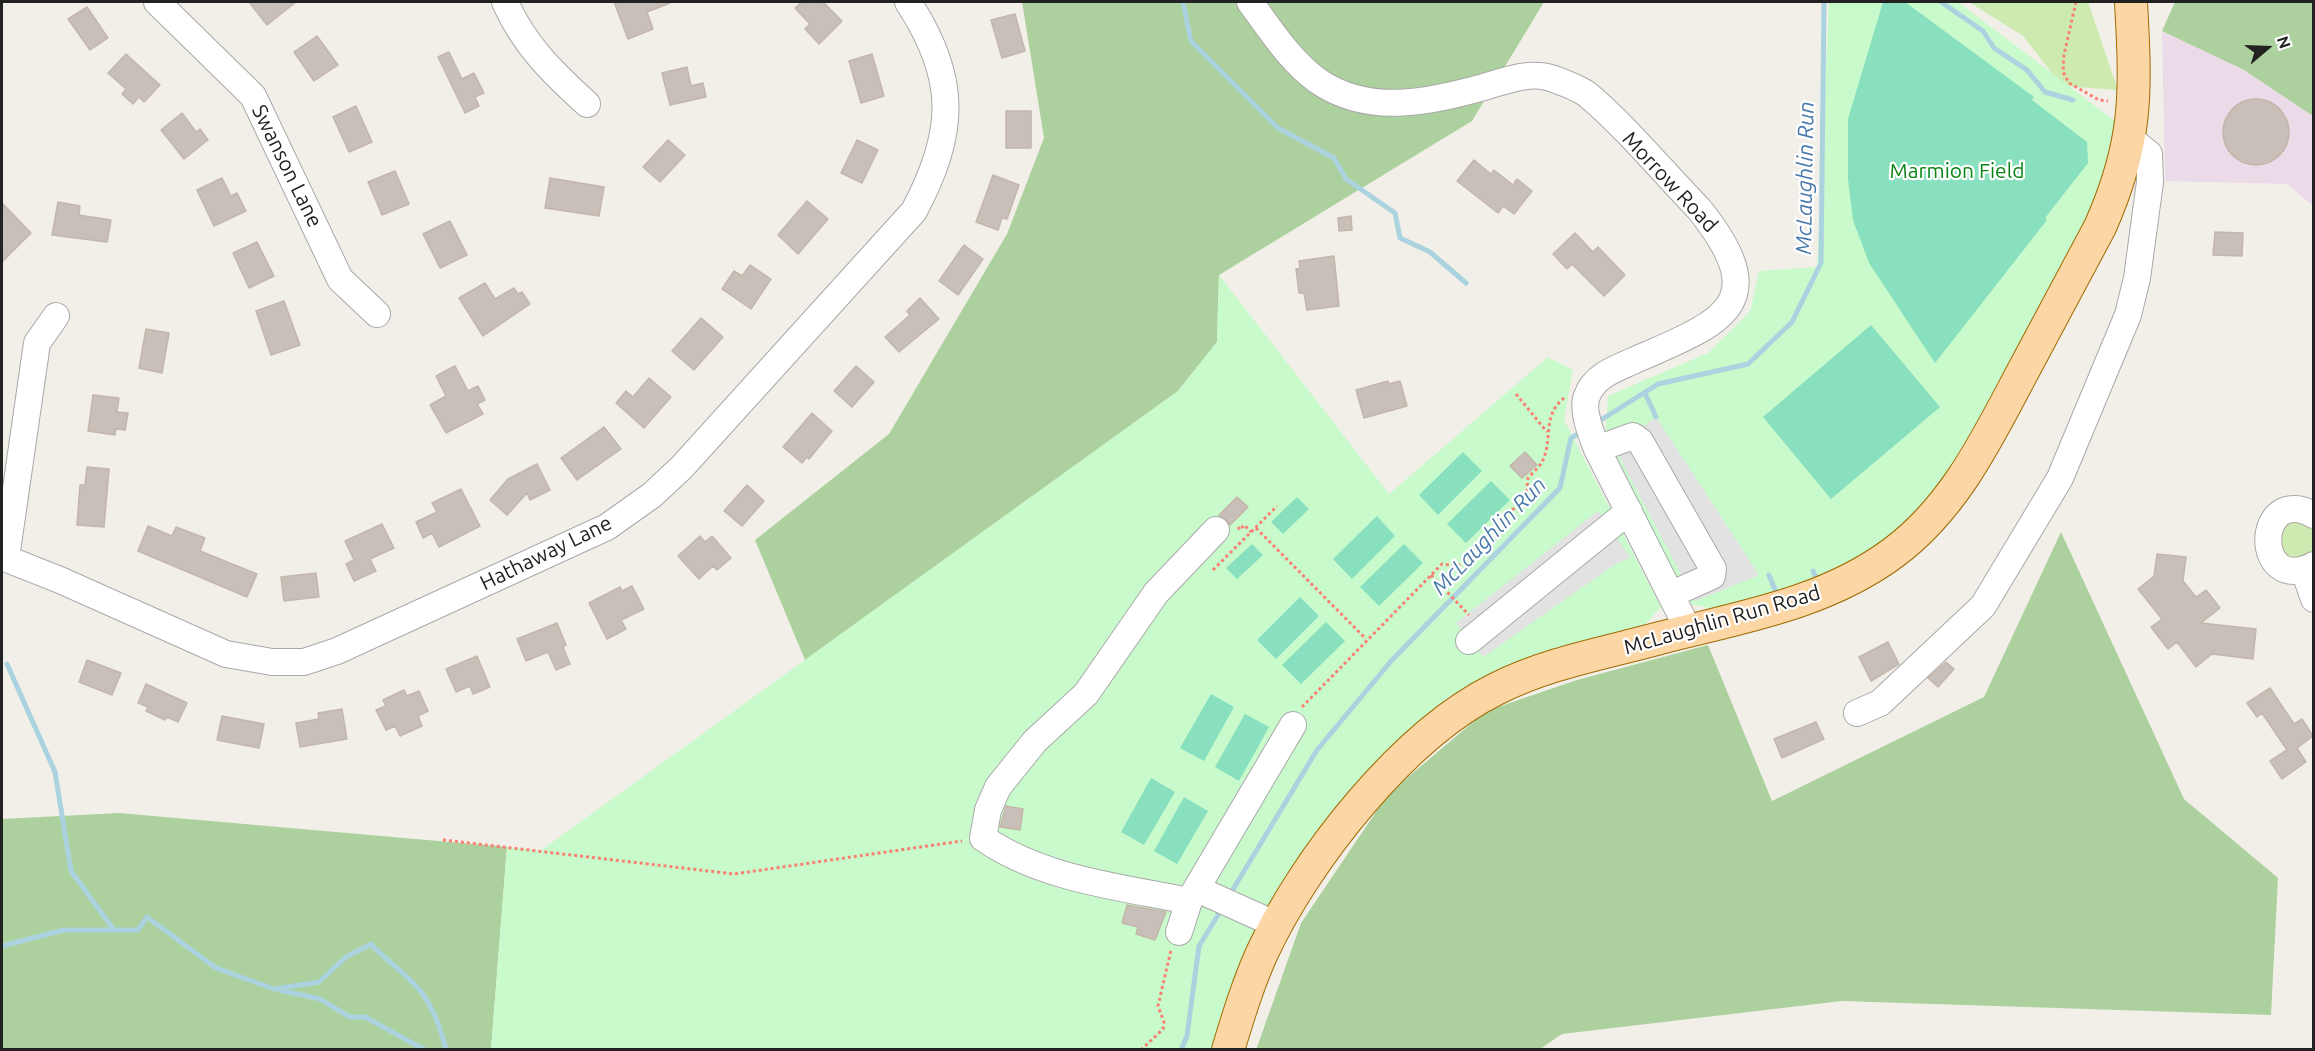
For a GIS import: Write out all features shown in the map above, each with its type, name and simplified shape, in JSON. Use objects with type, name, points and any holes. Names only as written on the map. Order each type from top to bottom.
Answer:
[{"type":"main road","name":"McLaughlin Run Road","points":[[1228,1050],[1250,983],[1277,925],[1313,867],[1375,788],[1403,757],[1452,715],[1494,689],[1521,677],[1780,608],[1837,587],[1894,552],[1931,518],[1965,475],[1986,441],[2100,227],[2116,192],[2131,139],[2134,102],[2131,2]]},
{"type":"street","name":"Swanson Lane","points":[[157,2],[253,96],[340,279],[377,314]]},
{"type":"street","points":[[505,2],[513,21],[543,64],[587,104]]},
{"type":"street","name":"Hathaway Lane","points":[[4,558],[226,654],[272,662],[304,662],[337,651],[607,527],[652,495],[682,467],[914,211],[933,176],[943,145],[946,105],[942,72],[935,47],[908,2]]},
{"type":"street","name":"Morrow Road","points":[[1250,2],[1286,51],[1317,80],[1352,97],[1373,102],[1405,104],[1447,97],[1523,76],[1549,77],[1586,94],[1700,209],[1729,249],[1735,268],[1734,295],[1731,303],[1716,320],[1700,332],[1612,370],[1595,381],[1586,403]]},
{"type":"street","points":[[1857,713],[1880,703],[1983,606],[2060,478],[2128,315],[2137,278],[2150,182],[2149,154],[2131,139]]},
{"type":"street","points":[[4,558],[37,343],[56,316]]},
{"type":"street","points":[[1586,403],[1595,444],[1689,631]]},
{"type":"street","points":[[1595,444],[1633,436],[1640,441],[1713,569],[1712,576],[1672,594]]},
{"type":"street","points":[[2313,515],[2296,510],[2286,512],[2277,516],[2266,534],[2269,554],[2276,562],[2284,568],[2309,568],[2313,599]]},
{"type":"street","points":[[1469,640],[1629,512]]},
{"type":"street","points":[[1226,528],[1156,593],[1086,694],[1035,741],[998,787],[988,810],[983,838],[1006,854],[1084,880],[1198,895],[1233,906],[1277,925]]},
{"type":"street","points":[[1179,932],[1293,725]]},
{"type":"path","points":[[2076,2],[2064,55],[2063,72],[2069,83],[2099,100],[2134,102]]},
{"type":"path","points":[[1516,394],[1547,432]]},
{"type":"path","points":[[1293,725],[1304,702],[1442,564],[1458,566],[1526,496],[1528,478],[1540,466],[1546,452],[1547,432],[1552,410],[1558,403],[1565,398],[1586,403]]},
{"type":"path","points":[[1214,570],[1277,506]]},
{"type":"path","points":[[1226,528],[1240,530],[1245,525],[1251,532]]},
{"type":"path","points":[[1256,528],[1366,639]]},
{"type":"path","points":[[1431,575],[1467,613]]},
{"type":"path","points":[[443,840],[734,874],[983,838]]},
{"type":"path","points":[[1141,1050],[1163,1029],[1164,1022],[1158,1006],[1168,956],[1179,932]]},
{"type":"shaded area","points":[[2162,31],[2244,70],[2313,116],[2313,206],[2287,184],[2165,181]]},
{"type":"shaded area","points":[[1656,417],[1759,575],[1695,601],[1614,447]]},
{"type":"shaded area","points":[[1598,511],[1631,558],[1617,563],[1483,657],[1456,623]]},
{"type":"green space","points":[[1022,2],[1544,2],[1472,121],[1219,275],[1217,342],[1178,391],[805,660],[755,540],[889,434],[1007,234],[1044,138]]},
{"type":"green space","name":"Marmion Field","points":[[1829,2],[1958,2],[2119,124],[2106,180],[1982,418],[1915,521],[1839,572],[1721,611],[1687,603],[1604,453],[1608,396],[1708,353],[1750,312],[1759,271],[1817,267]]},
{"type":"green space","points":[[1883,2],[1905,2],[2034,97],[2032,100],[2087,142],[2088,163],[2045,218],[2047,220],[1935,363],[1869,263],[1853,220],[1848,179],[1848,119]]},
{"type":"green space","points":[[1969,2],[2088,2],[2118,90],[2062,86],[2023,36]]},
{"type":"green space","points":[[2175,2],[2313,2],[2313,116],[2244,70],[2162,31]]},
{"type":"green space","points":[[1219,275],[1389,494],[1548,357],[1573,370],[1564,420],[1661,607],[1637,633],[1522,664],[1448,697],[1352,793],[1252,937],[1211,1049],[491,1050],[507,847],[540,851],[1178,391],[1217,342]]},
{"type":"green space","points":[[1871,325],[1940,407],[1831,499],[1763,417]]},
{"type":"green space","points":[[1463,452],[1482,471],[1438,515],[1419,495]]},
{"type":"green space","points":[[1491,481],[1510,500],[1466,543],[1447,524]]},
{"type":"green space","points":[[1297,497],[1309,509],[1283,534],[1271,522]]},
{"type":"green space","points":[[1377,516],[1395,536],[1352,579],[1333,559]]},
{"type":"green space","points":[[2296,521],[2309,527],[2315,540],[2309,553],[2296,559],[2283,553],[2277,540],[2283,527]]},
{"type":"green space","points":[[2061,532],[2184,799],[2278,878],[2271,1015],[1842,1001],[1562,1034],[1540,1049],[1256,1050],[1301,923],[1388,794],[1486,711],[1577,680],[1708,645],[1772,801],[1984,697]]},
{"type":"green space","points":[[1252,544],[1263,555],[1237,579],[1226,568]]},
{"type":"green space","points":[[1404,544],[1423,563],[1379,606],[1360,587]]},
{"type":"green space","points":[[1300,597],[1319,616],[1276,659],[1257,640]]},
{"type":"green space","points":[[1326,622],[1345,641],[1301,684],[1282,665]]},
{"type":"green space","points":[[1211,694],[1234,707],[1204,761],[1180,748]]},
{"type":"green space","points":[[1245,714],[1269,727],[1239,781],[1215,767]]},
{"type":"green space","points":[[1151,778],[1175,792],[1144,845],[1121,832]]},
{"type":"green space","points":[[1184,797],[1208,811],[1177,864],[1154,851]]},
{"type":"green space","points":[[119,813],[507,847],[491,1049],[2,1050],[2,819]]},
{"type":"building","points":[[249,2],[296,2],[267,25]]},
{"type":"building","points":[[614,2],[670,3],[647,12],[653,29],[628,39]]},
{"type":"building","points":[[802,2],[823,2],[842,21],[819,44],[805,29],[810,24],[795,8]]},
{"type":"building","points":[[87,7],[108,38],[90,50],[68,19]]},
{"type":"building","points":[[1015,14],[1025,51],[1002,58],[991,20]]},
{"type":"building","points":[[317,36],[338,65],[314,81],[294,52]]},
{"type":"building","points":[[449,52],[462,79],[474,73],[484,93],[475,97],[479,106],[465,113],[438,57]]},
{"type":"building","points":[[126,54],[160,85],[144,102],[139,97],[133,104],[122,94],[126,89],[108,73]]},
{"type":"building","points":[[872,54],[884,96],[861,103],[849,61]]},
{"type":"building","points":[[687,67],[691,86],[703,83],[706,97],[670,105],[662,73]]},
{"type":"building","points":[[2256,99],[2269,101],[2279,109],[2287,119],[2289,132],[2287,145],[2279,155],[2269,163],[2256,165],[2243,163],[2233,155],[2225,145],[2223,132],[2225,119],[2233,109],[2243,101]]},
{"type":"building","points":[[356,106],[372,142],[349,152],[333,117]]},
{"type":"building","points":[[1006,111],[1031,111],[1031,148],[1006,148]]},
{"type":"building","points":[[182,113],[196,132],[200,129],[208,140],[184,159],[161,130]]},
{"type":"building","points":[[668,140],[685,155],[660,182],[643,167]]},
{"type":"building","points":[[857,140],[878,150],[862,183],[841,173]]},
{"type":"building","points":[[1474,160],[1491,174],[1494,170],[1513,185],[1517,179],[1532,191],[1514,214],[1503,206],[1498,213],[1457,181]]},
{"type":"building","points":[[395,171],[409,204],[382,215],[368,182]]},
{"type":"building","points":[[993,175],[1019,185],[1007,219],[1002,218],[998,230],[976,222]]},
{"type":"building","points":[[222,178],[231,196],[237,193],[246,211],[214,226],[197,190]]},
{"type":"building","points":[[550,178],[604,187],[599,216],[545,208]]},
{"type":"building","points":[[807,201],[828,219],[798,254],[778,235]]},
{"type":"building","points":[[58,202],[80,206],[79,215],[111,220],[107,242],[52,235]]},
{"type":"building","points":[[2,203],[31,233],[2,262]]},
{"type":"building","points":[[1351,216],[1352,230],[1339,231],[1338,218]]},
{"type":"building","points":[[450,221],[467,255],[440,268],[423,234]]},
{"type":"building","points":[[2215,232],[2243,233],[2242,256],[2213,255]]},
{"type":"building","points":[[1575,233],[1593,252],[1598,247],[1625,275],[1604,296],[1572,264],[1567,269],[1553,254]]},
{"type":"building","points":[[257,242],[274,276],[249,288],[233,253]]},
{"type":"building","points":[[964,245],[983,259],[958,295],[939,281]]},
{"type":"building","points":[[1334,256],[1339,306],[1307,310],[1304,293],[1299,293],[1296,269],[1300,268],[1299,261]]},
{"type":"building","points":[[750,265],[771,279],[751,309],[722,289],[734,271],[742,276]]},
{"type":"building","points":[[485,283],[495,299],[514,288],[518,294],[522,292],[530,304],[483,336],[459,298]]},
{"type":"building","points":[[920,298],[939,319],[899,352],[885,337],[910,315],[907,311]]},
{"type":"building","points":[[284,301],[300,345],[271,355],[256,311]]},
{"type":"building","points":[[701,318],[723,337],[694,370],[672,351]]},
{"type":"building","points":[[146,329],[169,333],[162,373],[139,368]]},
{"type":"building","points":[[455,366],[468,391],[478,386],[485,400],[477,404],[483,414],[446,433],[430,405],[446,396],[436,376]]},
{"type":"building","points":[[856,366],[874,382],[852,407],[834,391]]},
{"type":"building","points":[[649,378],[671,397],[644,428],[616,403],[626,391],[633,397]]},
{"type":"building","points":[[1388,381],[1389,384],[1400,381],[1407,406],[1364,418],[1356,390]]},
{"type":"building","points":[[93,395],[119,398],[117,412],[128,413],[125,430],[116,429],[115,435],[88,431]]},
{"type":"building","points":[[812,413],[832,431],[809,459],[807,457],[802,463],[783,447]]},
{"type":"building","points":[[604,427],[621,449],[577,480],[561,458]]},
{"type":"building","points":[[1525,452],[1537,465],[1522,478],[1510,466]]},
{"type":"building","points":[[537,464],[550,490],[530,500],[527,493],[507,515],[490,500],[508,479]]},
{"type":"building","points":[[87,467],[109,469],[104,527],[77,525],[80,485],[85,485]]},
{"type":"building","points":[[747,485],[764,501],[742,526],[724,511]]},
{"type":"building","points":[[461,489],[480,526],[439,547],[432,533],[423,538],[416,522],[437,512],[432,503]]},
{"type":"building","points":[[1237,497],[1248,507],[1230,525],[1219,515]]},
{"type":"building","points":[[382,524],[394,548],[370,559],[376,571],[354,581],[346,564],[354,560],[345,541]]},
{"type":"building","points":[[148,526],[172,536],[176,527],[205,538],[200,551],[257,574],[247,597],[138,551]]},
{"type":"building","points":[[700,536],[705,542],[712,536],[731,558],[717,570],[713,566],[699,579],[678,556]]},
{"type":"building","points":[[2157,554],[2186,557],[2183,581],[2196,597],[2206,590],[2220,608],[2201,623],[2256,629],[2253,659],[2212,654],[2196,667],[2177,642],[2168,649],[2151,627],[2162,619],[2138,589],[2154,576]]},
{"type":"building","points":[[316,573],[319,597],[284,601],[281,577]]},
{"type":"building","points":[[632,586],[644,609],[621,620],[626,629],[607,639],[589,603],[620,587],[622,591]]},
{"type":"building","points":[[557,623],[566,645],[563,647],[570,664],[556,670],[548,652],[526,661],[517,639]]},
{"type":"building","points":[[1888,642],[1899,664],[1871,681],[1859,657]]},
{"type":"building","points":[[477,656],[490,687],[473,694],[470,686],[456,692],[446,669]]},
{"type":"building","points":[[87,660],[121,673],[112,695],[79,682]]},
{"type":"building","points":[[1946,662],[1954,669],[1938,687],[1928,678]]},
{"type":"building","points":[[146,684],[187,703],[178,722],[167,717],[165,720],[146,711],[148,707],[138,703]]},
{"type":"building","points":[[2270,688],[2294,724],[2302,719],[2313,736],[2297,748],[2306,762],[2282,779],[2270,761],[2287,750],[2262,713],[2257,717],[2247,703]]},
{"type":"building","points":[[404,690],[407,696],[419,691],[428,711],[418,716],[422,726],[400,736],[395,726],[386,730],[376,710],[386,706],[383,700]]},
{"type":"building","points":[[342,709],[347,739],[300,747],[296,723],[319,719],[318,713]]},
{"type":"building","points":[[222,716],[264,724],[259,748],[217,740]]},
{"type":"building","points":[[1816,722],[1824,739],[1782,758],[1774,739]]},
{"type":"building","points":[[1006,806],[1023,809],[1020,830],[1000,827]]},
{"type":"building","points":[[1127,905],[1166,912],[1155,940],[1136,934],[1138,927],[1122,923]]},
{"type":"waterway","points":[[1183,2],[1191,41],[1278,128],[1334,158],[1346,179],[1395,213],[1400,238],[1430,252],[1466,283]]},
{"type":"waterway","name":"McLaughlin Run","points":[[1596,423],[1658,384],[1748,364],[1792,322],[1821,263],[1824,2]]},
{"type":"waterway","points":[[1941,2],[1983,31],[1994,48],[2027,70],[2045,92],[2073,100]]},
{"type":"waterway","points":[[1645,393],[1656,417]]},
{"type":"waterway","name":"McLaughlin Run","points":[[1229,896],[1317,750],[1392,660],[1560,488],[1571,438],[1583,431]]},
{"type":"waterway","points":[[1813,571],[1818,582]]},
{"type":"waterway","points":[[1769,575],[1778,597]]},
{"type":"waterway","points":[[7,664],[55,772],[71,871],[114,930]]},
{"type":"waterway","name":"McLaughlin Run","points":[[1181,1050],[1187,1036],[1199,946],[1223,907]]},
{"type":"waterway","points":[[2,946],[64,930],[138,930],[147,917],[216,968],[274,989],[319,982],[346,957],[371,944],[411,981],[426,999],[435,1016],[446,1050]]},
{"type":"waterway","points":[[279,990],[320,999],[350,1017],[365,1017],[425,1050]]}]
